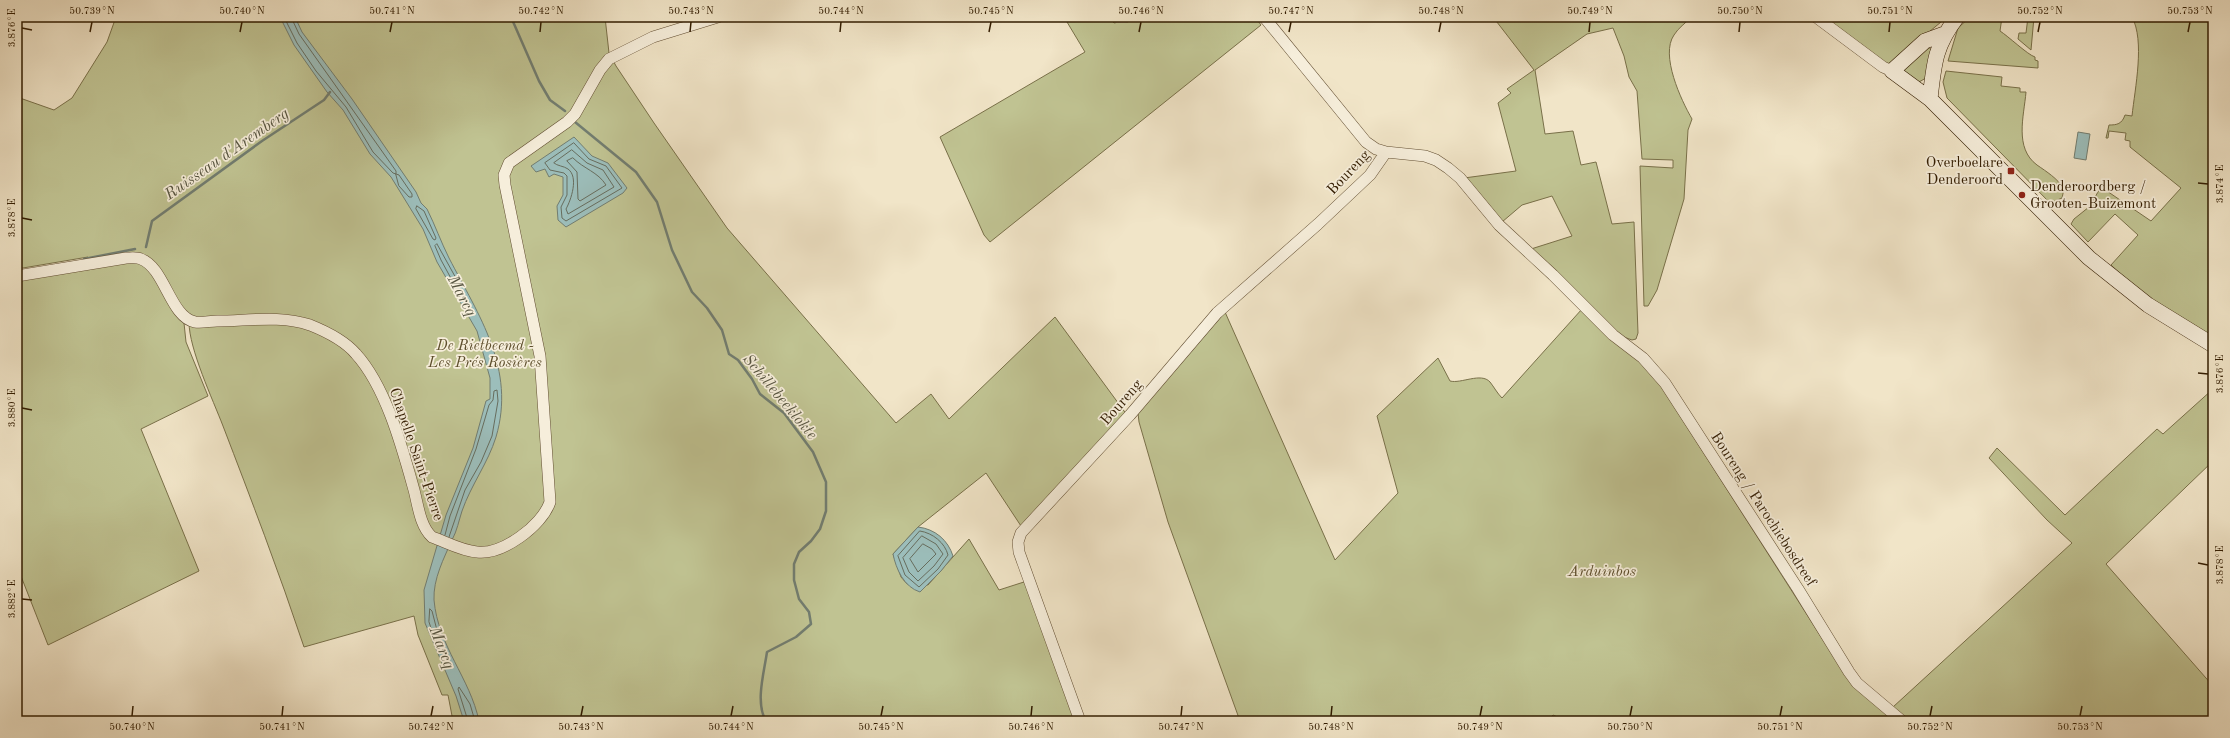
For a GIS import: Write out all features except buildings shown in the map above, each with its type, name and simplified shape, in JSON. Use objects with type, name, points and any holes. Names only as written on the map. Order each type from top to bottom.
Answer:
[{"type":"street","name":"Chapelle Saint-Pierre","points":[[17,276],[126,258],[137,258],[149,264],[175,304],[188,319],[195,322],[284,320],[310,325],[336,338],[355,352],[370,372],[376,384],[396,434],[426,530],[432,537],[461,548],[476,552],[493,551],[512,541],[534,526],[544,516],[550,502],[540,356],[505,185],[506,168],[509,163],[567,122],[575,114],[600,70],[609,59],[653,38],[718,17]]},
{"type":"street","points":[[1117,17],[1125,17]]},
{"type":"street","name":"Boureng","points":[[1264,17],[1366,142],[1376,149],[1386,152],[1425,156],[1436,160],[1448,168],[1460,178],[1499,226],[1553,275],[1613,335],[1643,358]]},
{"type":"street","points":[[1816,17],[1883,67],[1892,71],[1930,99],[2089,258],[2148,305],[2213,345]]},
{"type":"street","points":[[1930,99],[1938,48],[1944,34],[1957,17]]},
{"type":"street","points":[[1892,71],[1926,41],[1944,34]]},
{"type":"street","name":"Boureng","points":[[1080,721],[1019,552],[1018,542],[1021,533],[1125,421],[1216,313],[1324,219],[1370,175],[1386,152]]},
{"type":"street","name":"Boureng / Parochiebosdreef","points":[[1643,358],[1665,383],[1855,680],[1902,721]]},
{"type":"green space","name":"De Rietbeemd - Les Prés Rosières","points":[[116,17],[605,17],[609,53],[616,66],[727,228],[896,423],[931,394],[949,419],[1055,317],[1127,415],[1021,526],[986,473],[918,527],[893,554],[901,577],[907,584],[928,585],[969,539],[999,590],[1027,581],[1075,721],[453,721],[448,695],[442,695],[418,635],[414,616],[304,647],[265,536],[197,360],[190,333],[189,322],[150,261],[90,262],[88,257],[17,269],[17,97],[54,110],[72,98],[107,42]]},
{"type":"green space","points":[[1064,17],[1108,17],[1114,23],[1129,20],[1133,17],[1255,17],[1261,25],[990,242],[984,235],[940,137],[1085,52]]},
{"type":"green space","points":[[1493,17],[1691,17],[1674,35],[1670,44],[1669,54],[1678,89],[1692,119],[1688,130],[1684,199],[1657,290],[1648,306],[1644,306],[1640,166],[1673,168],[1673,160],[1642,159],[1637,91],[1629,77],[1624,56],[1613,28],[1587,34],[1535,70],[1545,134],[1573,131],[1581,165],[1596,162],[1612,224],[1634,222],[1638,333],[1636,339],[1632,340],[1621,336],[1531,249],[1572,236],[1552,196],[1522,205],[1502,222],[1464,178],[1516,171],[1498,103],[1511,93],[1507,89],[1534,70]]},
{"type":"green space","points":[[1822,17],[1947,17],[1888,66]]},
{"type":"green space","points":[[1970,17],[2002,17],[2000,31],[2035,57],[2035,60],[2038,61],[2038,68],[1948,61],[1958,28]]},
{"type":"green space","points":[[2028,17],[2034,17],[2031,50],[2018,39],[2019,33],[2026,33]]},
{"type":"green space","points":[[2132,17],[2213,17],[2213,340],[2143,295],[2111,265],[2138,235],[2115,214],[2088,242],[2071,224],[2074,219],[2089,207],[2101,187],[2151,221],[2181,188],[2130,147],[2130,141],[2125,140],[2126,133],[2109,131],[2108,138],[2106,138],[2109,125],[2119,123],[2125,115],[2132,116],[2139,51],[2136,27]]},
{"type":"green space","points":[[1929,47],[1931,50],[1926,78],[1919,82],[1904,74],[1902,67]]},
{"type":"green space","points":[[1946,71],[2002,77],[2001,86],[2020,88],[2020,92],[2026,92],[2022,131],[2025,150],[2037,165],[2061,185],[2064,189],[2062,198],[2050,203],[1947,98],[1943,82]]},
{"type":"green space","points":[[135,259],[148,266],[184,323],[186,342],[208,396],[141,429],[199,571],[48,645],[17,566],[17,278]]},
{"type":"green space","name":"Arduinbos","points":[[1582,309],[1638,358],[1661,386],[1848,679],[1893,707],[2072,543],[2047,520],[1989,458],[1997,448],[2065,515],[2157,429],[2163,434],[2213,389],[2213,461],[2106,564],[2213,686],[2213,721],[1566,721],[1553,715],[1548,721],[1240,721],[1168,522],[1139,422],[1138,413],[1225,312],[1335,560],[1398,493],[1377,416],[1438,358],[1450,381],[1476,378],[1486,379],[1502,398]]},
{"type":"water","name":"Marcq","points":[[280,17],[295,17],[302,32],[352,99],[416,192],[421,203],[427,209],[449,258],[482,322],[498,366],[501,388],[501,412],[496,437],[489,456],[462,511],[455,533],[437,577],[434,592],[434,600],[441,632],[469,690],[479,721],[464,721],[456,696],[425,623],[424,590],[446,515],[473,448],[486,401],[490,399],[490,378],[477,331],[437,262],[423,229],[391,177],[370,154],[343,110],[327,92],[294,45]]},
{"type":"water","points":[[2078,132],[2090,134],[2086,160],[2074,158]]},
{"type":"water","points":[[574,137],[592,156],[608,163],[627,188],[623,193],[566,227],[558,220],[557,206],[563,195],[563,177],[554,174],[549,177],[545,169],[536,172],[531,166]]},
{"type":"water","points":[[918,527],[930,530],[940,536],[948,545],[953,556],[941,571],[920,592],[914,590],[905,582],[896,566],[893,554]]},
{"type":"waterway","name":"Schillebeeklokte","points":[[511,17],[539,81],[550,100],[565,111]]},
{"type":"waterway","name":"Ruisseau d'Aremberg","points":[[146,247],[152,221],[262,141],[324,100],[330,92]]},
{"type":"waterway","name":"Schillebeeklokte","points":[[575,122],[636,172],[657,202],[672,250],[692,292],[707,308],[722,330],[729,354],[738,360],[752,379],[760,394],[784,413],[813,452],[826,482],[826,511],[820,529],[811,541],[799,552],[794,564],[794,580],[799,599],[809,612],[811,624],[796,637],[767,652],[761,688],[761,706],[766,721]]},
{"type":"waterway","name":"Ruisseau d'Aremberg","points":[[84,259],[135,249]]},
{"type":"place","name":"Overboelare Denderoord","points":[[2011,171]]},
{"type":"place","name":"Denderoordberg / Grooten-Buizemont","points":[[2022,195]]}]
